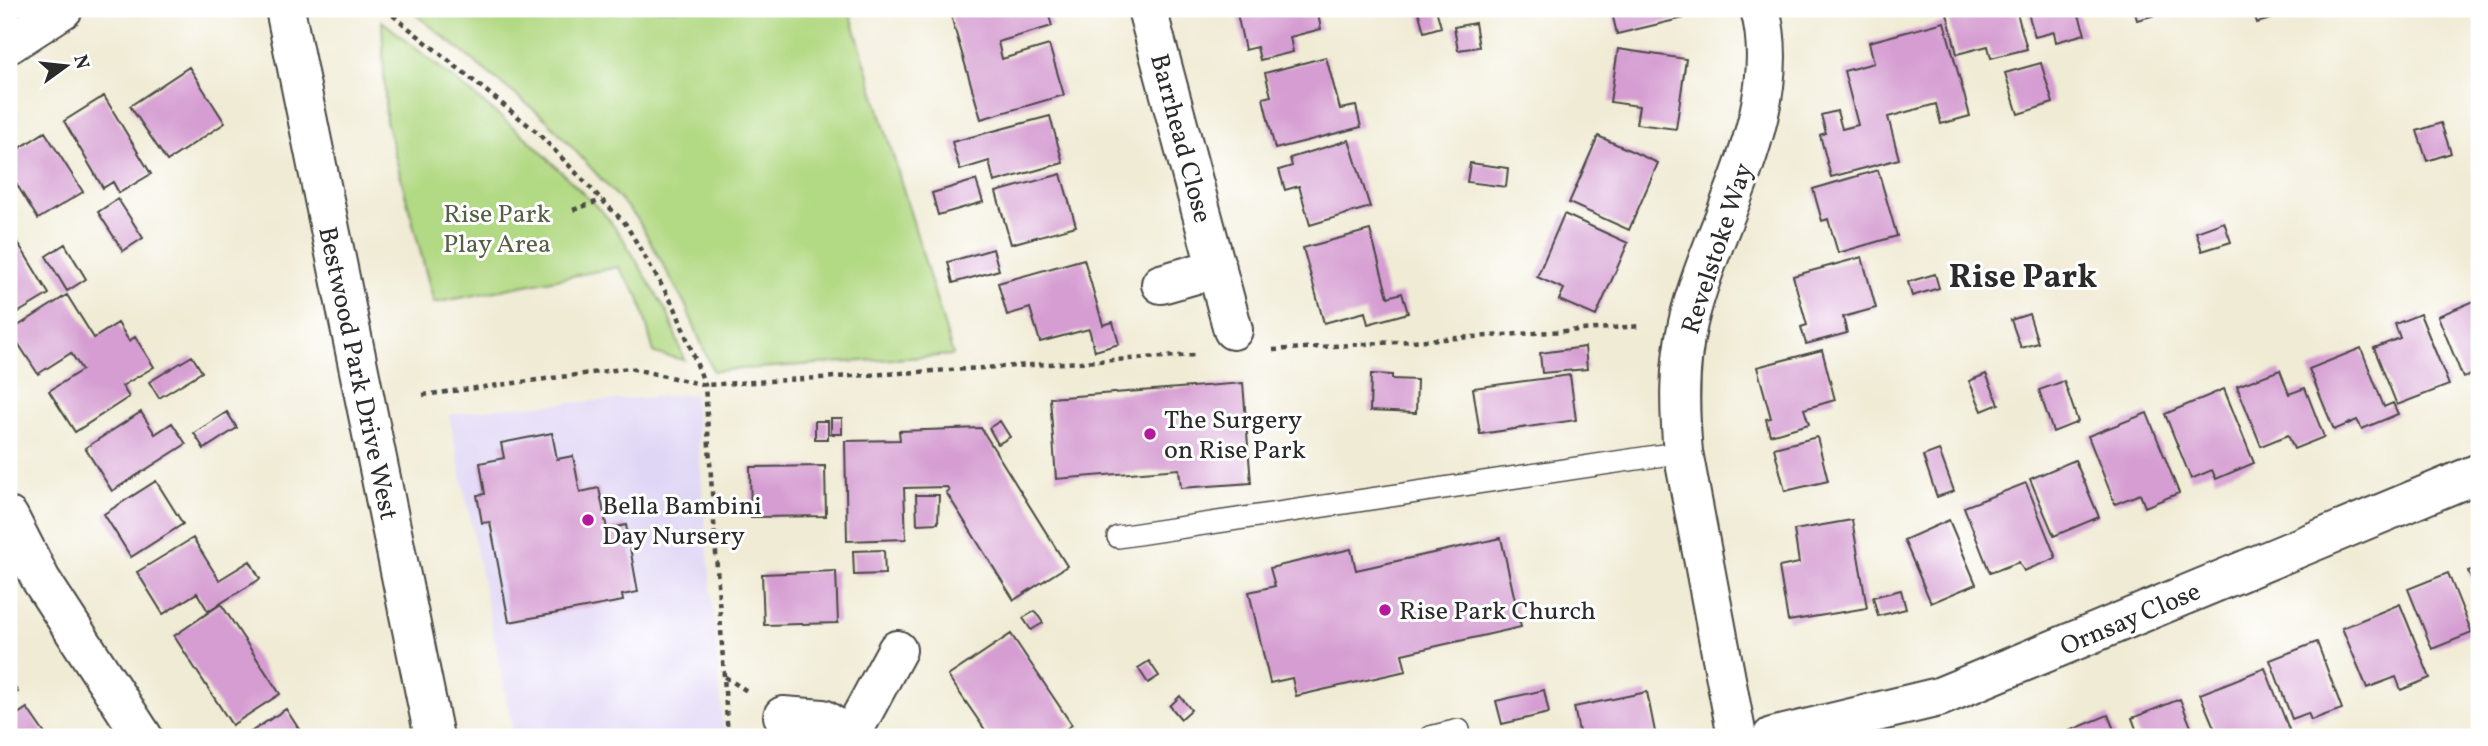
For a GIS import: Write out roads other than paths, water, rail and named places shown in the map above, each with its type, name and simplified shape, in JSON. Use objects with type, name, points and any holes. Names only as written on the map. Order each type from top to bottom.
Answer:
[{"type":"street","points":[[9,44],[63,9]]},
{"type":"street","name":"Bestwood Park Drive West","points":[[285,9],[434,737]]},
{"type":"street","name":"Barrhead Close","points":[[1147,9],[1233,330]]},
{"type":"street","name":"Revelstoke Way","points":[[1737,737],[1682,452],[1680,383],[1688,323],[1753,136],[1763,95],[1766,61],[1764,24],[1760,9]]},
{"type":"street","points":[[1161,284],[1217,268]]},
{"type":"street","name":"Ornsay Close","points":[[1772,737],[1939,698],[2479,472]]},
{"type":"street","points":[[9,517],[41,580],[144,737]]},
{"type":"street","points":[[783,716],[823,719],[850,737],[897,650]]},
{"type":"lane","points":[[1118,537],[1682,452]]},
{"type":"lane","points":[[1430,737],[1460,730]]},
{"type":"place","name":"The Surgery on Rise Park","points":[[1150,434]]},
{"type":"place","name":"Bella Bambini Day Nursery","points":[[588,520]]},
{"type":"place","name":"Rise Park Church","points":[[1385,610]]},
{"type":"district","name":"Rise Park","points":[[2023,275]]},
{"type":"park label","name":"Rise Park Play Area","points":[[497,228]]}]
